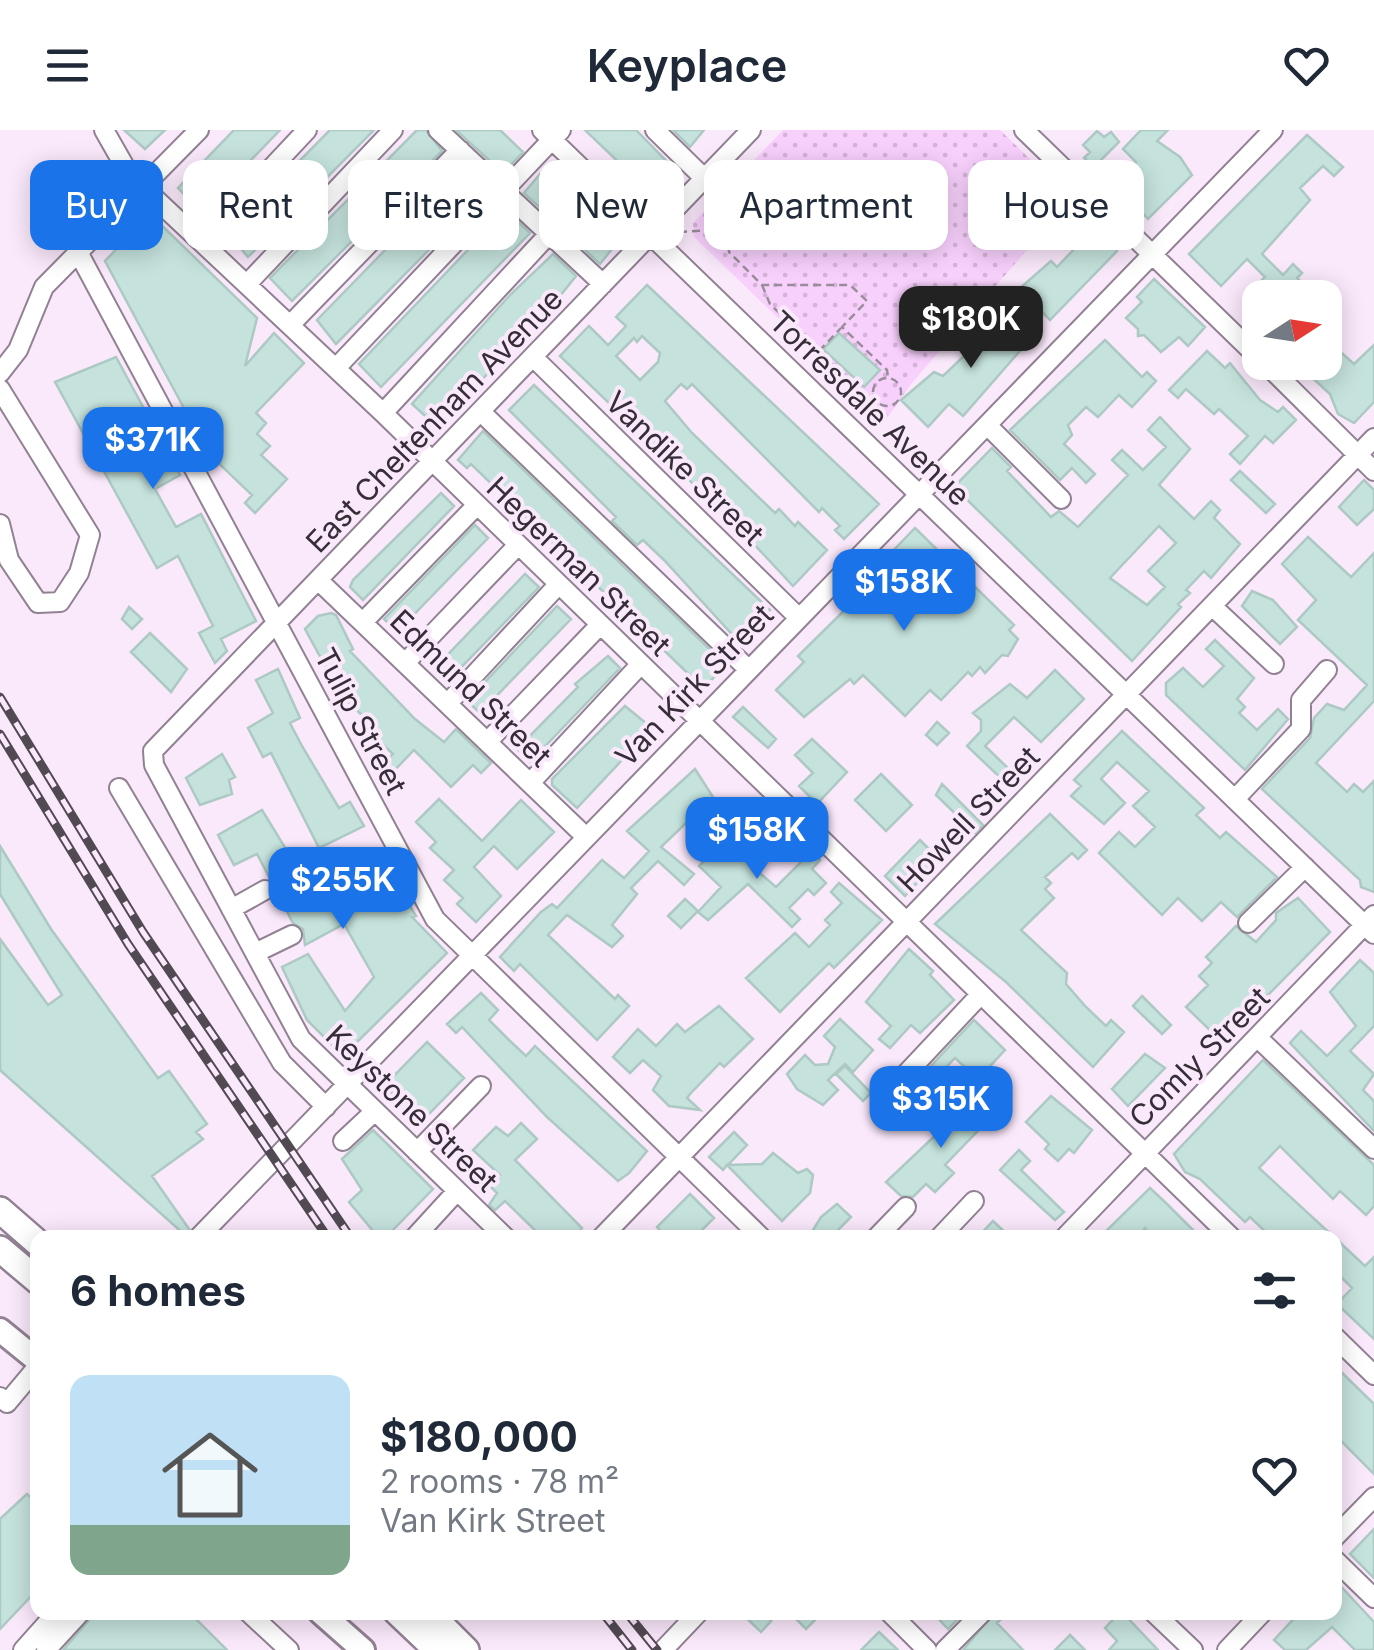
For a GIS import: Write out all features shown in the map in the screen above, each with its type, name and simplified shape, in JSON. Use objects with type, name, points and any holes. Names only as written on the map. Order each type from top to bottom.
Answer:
[{"type":"highway","points":[[0,1210],[30,1236]]},
{"type":"highway","points":[[0,1249],[30,1274]]},
{"type":"highway","points":[[405,1620],[437,1650]]},
{"type":"highway","points":[[436,1620],[466,1650]]},
{"type":"main road","points":[[0,1330],[30,1357]]},
{"type":"main road","points":[[329,1620],[363,1650]]},
{"type":"street","points":[[104,130],[122,160]]},
{"type":"street","points":[[163,167],[199,130]]},
{"type":"street","points":[[279,160],[307,130]]},
{"type":"street","points":[[247,284],[392,130]]},
{"type":"street","points":[[438,130],[471,160]]},
{"type":"street","points":[[655,130],[704,178]]},
{"type":"street","name":"East Cheltenham Avenue","points":[[722,160],[751,130]]},
{"type":"street","points":[[1024,130],[1242,341]]},
{"type":"street","name":"Van Kirk Street","points":[[206,1230],[1273,130]]},
{"type":"street","points":[[519,174],[552,133]]},
{"type":"street","name":"Torresdale Avenue","points":[[552,133],[578,160]]},
{"type":"street","points":[[290,325],[460,150]]},
{"type":"street","name":"East Cheltenham Avenue","points":[[684,200],[704,178]]},
{"type":"street","points":[[519,205],[539,224]]},
{"type":"street","name":"Hegerman Street","points":[[163,206],[183,224]]},
{"type":"street","points":[[383,413],[539,246]]},
{"type":"street","name":"Hegerman Street","points":[[211,250],[1224,1230]]},
{"type":"street","points":[[336,368],[449,250]]},
{"type":"street","points":[[567,250],[603,284]]},
{"type":"street","name":"East Cheltenham Avenue","points":[[156,748],[636,250]]},
{"type":"street","name":"Torresdale Avenue","points":[[666,250],[1234,800],[1371,925]]},
{"type":"street","points":[[0,373],[18,350],[44,287],[78,252]]},
{"type":"street","name":"Tulip Street","points":[[78,252],[435,919],[754,1230]]},
{"type":"street","name":"Vandike Street","points":[[534,358],[798,617]]},
{"type":"street","points":[[1281,380],[1374,471]]},
{"type":"street","points":[[0,389],[90,535],[79,573],[60,602],[38,603],[9,560],[0,524]]},
{"type":"street","points":[[481,412],[748,669]]},
{"type":"street","points":[[986,424],[1061,499]]},
{"type":"street","name":"Howell Street","points":[[609,1230],[1374,438]]},
{"type":"street","points":[[364,622],[477,505]]},
{"type":"street","points":[[406,662],[518,545]]},
{"type":"street","name":"Edmund Street","points":[[318,580],[585,836]]},
{"type":"street","points":[[448,704],[558,585]]},
{"type":"street","points":[[1212,606],[1274,664]]},
{"type":"street","points":[[488,742],[599,626]]},
{"type":"street","points":[[530,783],[640,665]]},
{"type":"street","points":[[1234,800],[1301,729],[1301,700],[1327,670]]},
{"type":"street","name":"Keystone Street","points":[[156,748],[154,765],[301,1039],[498,1230]]},
{"type":"street","points":[[118,788],[282,1064],[326,1107]]},
{"type":"street","points":[[748,847],[787,806]]},
{"type":"street","points":[[1248,923],[1305,867]]},
{"type":"street","points":[[231,908],[265,890]]},
{"type":"street","name":"Comly Street","points":[[1071,1230],[1371,925]]},
{"type":"street","points":[[255,953],[292,935]]},
{"type":"street","points":[[888,1093],[981,994]]},
{"type":"street","points":[[1258,1038],[1374,1149]]},
{"type":"street","points":[[417,1152],[481,1086]]},
{"type":"street","points":[[343,1141],[375,1111]]},
{"type":"street","points":[[421,1230],[458,1191]]},
{"type":"street","points":[[947,1230],[974,1201]]},
{"type":"street","points":[[884,1230],[906,1207]]},
{"type":"street","points":[[1342,1345],[1374,1375]]},
{"type":"street","points":[[0,1397],[7,1403],[30,1374]]},
{"type":"street","points":[[1342,1530],[1374,1498]]},
{"type":"street","points":[[1342,1567],[1374,1598]]},
{"type":"street","points":[[23,1650],[50,1620]]},
{"type":"street","points":[[46,1650],[73,1620]]},
{"type":"street","points":[[257,1620],[289,1650]]},
{"type":"street","points":[[664,1650],[692,1620]]},
{"type":"street","points":[[897,1620],[927,1650]]},
{"type":"street","points":[[945,1650],[975,1620]]},
{"type":"street","points":[[1162,1620],[1192,1650]]},
{"type":"street","points":[[1227,1650],[1255,1620]]},
{"type":"path","points":[[684,232],[727,229],[729,252],[762,285],[770,304],[840,372],[832,380]]},
{"type":"path","points":[[762,285],[850,284],[868,301],[819,351]]},
{"type":"path","points":[[842,327],[888,370],[888,378]]},
{"type":"path","points":[[888,378],[897,382],[900,395],[896,403],[882,406],[875,400],[873,387],[888,378]]},
{"type":"shaded area","points":[[783,130],[1000,130],[1031,160],[968,160],[968,250],[1027,250],[911,384],[885,421],[707,250],[948,250],[948,160],[754,160]]},
{"type":"shaded area","points":[[704,212],[704,247],[694,237],[693,223]]},
{"type":"building","points":[[124,130],[165,130],[145,149]]},
{"type":"building","points":[[234,130],[280,130],[251,160],[205,160]]},
{"type":"building","points":[[330,130],[374,130],[328,176],[328,160],[300,160]]},
{"type":"building","points":[[417,130],[426,130],[442,151],[433,160],[387,160]]},
{"type":"building","points":[[456,130],[500,130],[523,152],[515,160],[489,160]]},
{"type":"building","points":[[585,130],[636,130],[665,160],[616,160]]},
{"type":"building","points":[[673,130],[704,130],[690,147]]},
{"type":"building","points":[[1141,130],[1168,130],[1157,141],[1180,157],[1192,175],[1148,219],[1144,214],[1144,160],[1134,160],[1123,149]]},
{"type":"building","points":[[1097,131],[1104,137],[1111,132],[1119,142],[1101,160],[1086,160],[1090,152],[1083,145]]},
{"type":"building","points":[[1307,135],[1343,167],[1334,176],[1323,166],[1300,188],[1310,200],[1262,254],[1283,275],[1293,264],[1302,273],[1299,280],[1262,280],[1265,277],[1247,259],[1221,286],[1189,254]]},
{"type":"building","points":[[539,175],[539,207],[524,193]]},
{"type":"building","points":[[348,199],[348,245],[292,301],[270,278],[298,250],[328,250],[328,220]]},
{"type":"building","points":[[519,222],[530,233],[519,244]]},
{"type":"building","points":[[163,227],[257,318],[245,366],[274,333],[304,363],[256,413],[266,423],[257,434],[270,446],[261,455],[287,479],[255,513],[245,503],[252,495],[208,453],[105,261],[116,250],[163,250]]},
{"type":"building","points":[[385,250],[429,250],[336,344],[317,320]]},
{"type":"building","points":[[468,250],[514,250],[381,387],[359,364]]},
{"type":"building","points":[[585,250],[611,250],[600,264]]},
{"type":"building","points":[[1073,250],[1117,251],[1050,320],[1019,289],[1051,261],[1057,267]]},
{"type":"building","points":[[553,254],[576,276],[539,322],[436,426],[412,404],[510,295]]},
{"type":"building","points":[[1154,279],[1205,327],[1188,346],[1179,337],[1161,352],[1144,335],[1138,336],[1138,329],[1126,318],[1142,302],[1137,297]]},
{"type":"building","points":[[647,285],[879,504],[844,539],[835,530],[840,526],[822,508],[819,512],[692,384],[687,389],[681,384],[665,401],[692,433],[775,513],[779,509],[795,526],[798,522],[827,550],[793,586],[738,527],[560,356],[589,326],[608,345],[626,326],[616,317]],"holes":[[[642,336],[660,353],[658,362],[640,380],[616,356],[634,338],[637,342]]]},
{"type":"building","points":[[1003,303],[1033,336],[963,416],[949,404],[928,427],[901,400],[934,372],[943,376],[983,338],[997,320],[991,315]]},
{"type":"building","points":[[839,333],[880,370],[864,387],[823,349]]},
{"type":"building","points":[[1105,340],[1142,377],[1147,372],[1156,381],[1132,407],[1119,395],[1098,417],[1086,407],[1068,425],[1072,435],[1064,444],[1095,474],[1086,483],[1072,468],[1060,480],[1010,430]]},
{"type":"building","points":[[1374,345],[1374,402],[1354,423],[1338,414],[1330,394],[1315,380],[1342,380],[1342,353],[1354,364]]},
{"type":"building","points":[[1207,351],[1225,368],[1230,363],[1260,400],[1278,412],[1283,407],[1296,420],[1273,443],[1265,436],[1240,464],[1230,454],[1248,436],[1219,409],[1214,414],[1186,389],[1178,398],[1169,390]]},
{"type":"building","points":[[116,357],[180,475],[155,489],[176,527],[201,514],[256,621],[221,639],[227,651],[215,663],[199,633],[213,626],[178,556],[157,568],[55,382]]},
{"type":"building","points":[[534,385],[770,610],[739,642],[664,560],[643,540],[637,545],[612,521],[616,517],[509,410]]},
{"type":"building","points":[[1160,417],[1190,449],[1159,485],[1194,519],[1211,501],[1220,510],[1214,518],[1240,544],[1211,578],[1204,571],[1186,590],[1190,593],[1178,604],[1181,607],[1132,661],[954,487],[992,448],[1011,467],[1007,471],[1051,517],[1059,511],[1078,527],[1128,475],[1112,460],[1122,450],[1143,470],[1166,447],[1148,430]],"holes":[[[1159,526],[1176,543],[1148,571],[1165,587],[1147,605],[1110,578]]]},
{"type":"building","points":[[483,431],[725,664],[709,683],[703,688],[471,464],[467,468],[458,460]]},
{"type":"building","points":[[1240,471],[1275,504],[1266,513],[1231,480]]},
{"type":"building","points":[[1364,480],[1374,490],[1374,509],[1357,525],[1339,507]]},
{"type":"building","points":[[441,493],[454,506],[363,600],[350,587],[353,580]]},
{"type":"building","points":[[475,525],[488,538],[397,632],[384,619]]},
{"type":"building","points":[[915,528],[1014,625],[1009,630],[1018,639],[1008,656],[1002,655],[985,673],[980,667],[972,676],[968,672],[941,700],[930,690],[905,716],[863,675],[854,684],[850,679],[804,717],[776,690],[804,662],[798,656],[859,596],[865,586],[862,583]]},
{"type":"building","points":[[1308,537],[1351,577],[1374,553],[1374,701],[1316,763],[1347,792],[1354,784],[1363,792],[1374,781],[1374,892],[1361,887],[1360,880],[1262,789],[1310,738],[1314,718],[1327,704],[1344,710],[1367,685],[1298,620],[1316,600],[1282,564]]},
{"type":"building","points":[[525,574],[539,587],[448,681],[435,668]]},
{"type":"building","points":[[1252,591],[1273,600],[1297,627],[1280,644],[1242,606]]},
{"type":"building","points":[[557,606],[571,619],[480,713],[467,701]]},
{"type":"building","points":[[129,607],[142,619],[132,629],[122,619]]},
{"type":"building","points":[[336,615],[353,649],[350,651],[415,719],[444,742],[456,729],[491,763],[481,773],[473,765],[451,787],[414,750],[389,776],[380,767],[393,754],[362,725],[367,720],[341,695],[305,629],[318,616]]},
{"type":"building","points":[[150,633],[187,669],[171,692],[131,652]]},
{"type":"building","points":[[1215,640],[1254,678],[1237,699],[1245,707],[1239,713],[1257,730],[1278,709],[1288,719],[1245,770],[1166,695],[1166,683],[1183,668],[1203,687],[1224,666],[1206,649]]},
{"type":"building","points":[[608,656],[620,668],[530,762],[517,749],[578,687],[575,684]]},
{"type":"building","points":[[278,669],[300,718],[290,723],[302,746],[339,808],[350,802],[364,826],[319,848],[271,753],[263,757],[248,728],[273,713],[256,680]]},
{"type":"building","points":[[1055,670],[1084,699],[1041,742],[1014,717],[985,746],[1014,774],[1006,783],[967,746],[981,731],[981,720],[973,713],[1010,684],[1027,698]]},
{"type":"building","points":[[625,706],[652,728],[577,808],[552,785],[552,779]]},
{"type":"building","points":[[743,707],[776,739],[768,748],[733,717]]},
{"type":"building","points":[[937,722],[949,733],[937,745],[926,735]]},
{"type":"building","points":[[1122,731],[1204,808],[1196,815],[1220,838],[1226,832],[1277,877],[1237,917],[1221,902],[1202,921],[1178,898],[1162,915],[1099,853],[1119,832],[1135,847],[1155,827],[1133,806],[1149,791],[1117,762],[1101,779],[1125,803],[1104,824],[1071,796],[1081,786],[1074,780]]},
{"type":"building","points":[[812,739],[847,772],[817,804],[799,786],[813,773],[795,755]]},
{"type":"building","points":[[222,754],[235,777],[229,780],[232,794],[200,805],[186,778]]},
{"type":"building","points":[[695,769],[713,797],[661,847],[694,874],[684,885],[658,861],[631,888],[637,894],[612,925],[623,936],[612,947],[567,915],[548,935],[615,999],[618,995],[629,1006],[597,1040],[520,964],[514,971],[500,957],[541,912],[552,904],[557,908],[602,860],[624,878],[649,851],[627,831]]},
{"type":"building","points":[[881,774],[912,805],[886,831],[855,800]]},
{"type":"building","points":[[942,784],[983,825],[975,833],[936,795]]},
{"type":"building","points":[[439,799],[482,841],[521,800],[554,832],[517,869],[494,846],[474,867],[501,896],[476,922],[457,904],[463,898],[444,880],[454,870],[430,848],[436,842],[416,822]]},
{"type":"building","points":[[262,810],[309,887],[378,854],[416,916],[412,917],[447,953],[343,1056],[307,1020],[282,967],[308,954],[345,1011],[374,977],[344,924],[305,945],[303,929],[293,923],[257,854],[234,865],[218,835]]},
{"type":"building","points":[[1050,814],[1087,850],[1078,859],[1072,853],[1045,877],[1051,883],[1045,889],[1054,898],[1021,930],[1067,973],[1066,984],[1086,1007],[1106,1026],[1111,1020],[1124,1032],[1093,1067],[1006,982],[935,924]]},
{"type":"building","points":[[727,838],[739,855],[776,887],[811,852],[820,860],[812,869],[826,883],[814,895],[808,889],[789,908],[800,919],[792,927],[748,884],[708,920],[698,912],[721,887],[699,866]]},
{"type":"building","points":[[920,840],[939,859],[905,896],[885,876]]},
{"type":"building","points":[[0,846],[51,929],[158,1078],[169,1071],[207,1124],[196,1132],[203,1139],[152,1176],[189,1230],[179,1230],[0,1070],[0,939],[48,1005],[62,995],[0,894]]},
{"type":"building","points":[[839,883],[882,920],[834,968],[829,963],[780,1012],[746,978],[795,933],[809,947],[830,925],[825,920],[842,903],[831,892]]},
{"type":"building","points":[[1298,898],[1330,932],[1267,996],[1259,994],[1217,1037],[1186,1007],[1208,985],[1199,976],[1212,963],[1206,957],[1236,926],[1256,942],[1276,920],[1276,913]]},
{"type":"building","points":[[685,899],[698,911],[681,928],[668,916]]},
{"type":"building","points":[[909,949],[933,971],[930,975],[954,1000],[920,1033],[911,1025],[890,1048],[879,1039],[891,1026],[866,1002]]},
{"type":"building","points":[[1360,960],[1374,973],[1374,1026],[1350,1051],[1374,1074],[1363,1090],[1374,1101],[1374,1131],[1290,1043],[1301,1031],[1327,1056],[1356,1026],[1330,992]]},
{"type":"building","points":[[481,993],[498,1010],[489,1020],[509,1040],[526,1056],[535,1046],[647,1151],[629,1173],[618,1181],[547,1117],[462,1027],[456,1033],[447,1024]]},
{"type":"building","points":[[1142,996],[1171,1025],[1162,1034],[1133,1006]]},
{"type":"building","points":[[719,1006],[753,1039],[724,1067],[720,1063],[687,1098],[700,1110],[669,1106],[653,1090],[661,1076],[643,1060],[630,1073],[613,1057],[638,1029],[656,1046],[677,1024],[685,1032]]},
{"type":"building","points":[[840,1019],[873,1050],[853,1072],[845,1064],[828,1080],[838,1090],[823,1105],[797,1089],[787,1074],[805,1055],[815,1065],[828,1064],[835,1047],[824,1036]]},
{"type":"building","points":[[974,1020],[1005,1050],[978,1079],[955,1058],[923,1091],[915,1083]]},
{"type":"building","points":[[427,1042],[464,1078],[426,1117],[415,1106],[410,1111],[384,1086]]},
{"type":"building","points":[[1145,1054],[1165,1068],[1128,1106],[1112,1089]]},
{"type":"building","points":[[1263,1060],[1374,1165],[1374,1206],[1366,1215],[1340,1191],[1333,1199],[1280,1146],[1259,1168],[1326,1230],[1264,1230],[1250,1217],[1245,1222],[1200,1179],[1185,1172],[1174,1154]]},
{"type":"building","points":[[845,1066],[871,1093],[863,1101],[836,1074]]},
{"type":"building","points":[[978,1095],[996,1112],[945,1165],[954,1173],[935,1192],[926,1184],[913,1197],[901,1196],[886,1182]]},
{"type":"building","points":[[1051,1096],[1092,1130],[1074,1153],[1069,1149],[1058,1161],[1045,1149],[1049,1144],[1026,1122]]},
{"type":"building","points":[[521,1123],[537,1139],[515,1160],[580,1230],[535,1230],[505,1201],[495,1210],[489,1205],[497,1193],[490,1186],[500,1175],[473,1150],[496,1127],[508,1136]]},
{"type":"building","points":[[373,1130],[433,1189],[393,1230],[372,1230],[349,1202],[362,1190],[342,1159]]},
{"type":"building","points":[[734,1132],[747,1145],[728,1165],[762,1164],[773,1153],[798,1173],[807,1169],[813,1175],[810,1193],[782,1221],[727,1165],[723,1170],[709,1157]]},
{"type":"building","points":[[1019,1150],[1030,1161],[1021,1170],[1064,1212],[1055,1220],[1000,1170]]},
{"type":"building","points":[[1150,1188],[1193,1230],[1145,1228],[1107,1230]]},
{"type":"building","points":[[690,1194],[714,1218],[702,1230],[657,1227]]},
{"type":"building","points":[[837,1204],[851,1217],[838,1230],[813,1230]]},
{"type":"building","points":[[993,1221],[1003,1230],[985,1230]]},
{"type":"building","points":[[1342,1245],[1365,1266],[1374,1257],[1374,1339],[1342,1309],[1342,1299],[1352,1288],[1342,1278]]},
{"type":"building","points":[[1342,1373],[1374,1404],[1374,1474],[1342,1442]]},
{"type":"building","points":[[27,1494],[30,1497],[30,1597],[0,1629],[0,1519]]},
{"type":"building","points":[[1374,1529],[1374,1578],[1350,1554]]},
{"type":"building","points":[[1342,1588],[1374,1622],[1374,1650],[1355,1650],[1332,1627],[1306,1650],[1285,1650],[1274,1640],[1293,1620],[1342,1620]]},
{"type":"building","points":[[89,1620],[197,1620],[227,1650],[63,1650]]},
{"type":"building","points":[[748,1620],[771,1621],[761,1632]]},
{"type":"building","points":[[797,1620],[815,1620],[806,1629]]},
{"type":"building","points":[[940,1620],[957,1620],[948,1629]]},
{"type":"building","points":[[988,1620],[1000,1620],[997,1623],[1023,1650],[963,1650]]},
{"type":"building","points":[[1112,1620],[1130,1620],[1158,1650],[1109,1650],[1117,1641],[1105,1628]]},
{"type":"building","points":[[879,1632],[898,1650],[861,1650]]},
{"type":"building","points":[[1070,1635],[1085,1650],[1055,1650]]},
{"type":"railway","points":[[0,697],[143,932],[346,1230]]},
{"type":"railway","points":[[0,734],[128,944],[323,1230]]},
{"type":"railway","points":[[608,1620],[632,1650]]},
{"type":"railway","points":[[633,1620],[657,1650]]}]
